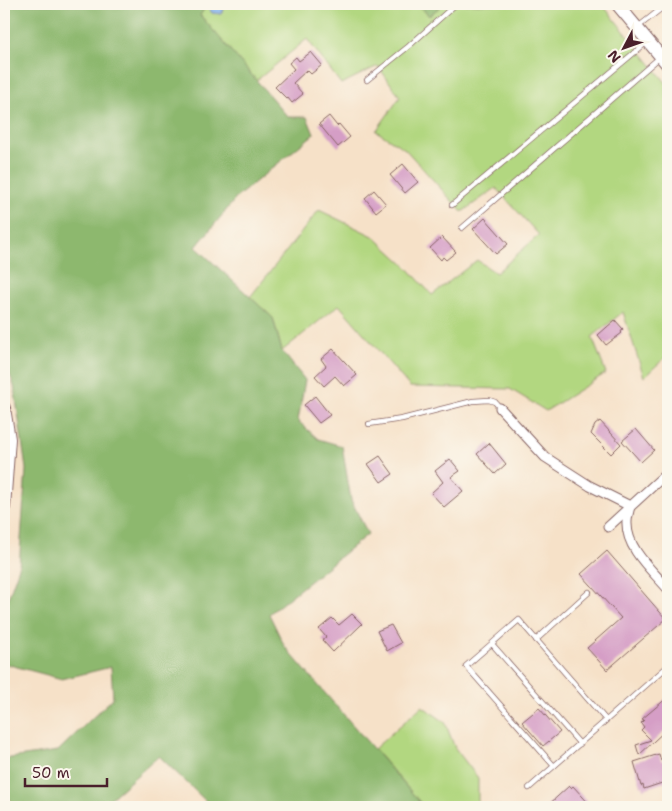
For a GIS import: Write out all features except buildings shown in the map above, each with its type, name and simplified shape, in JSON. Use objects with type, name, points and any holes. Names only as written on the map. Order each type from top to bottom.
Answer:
[{"type":"street","points":[[618,4],[664,61]]},
{"type":"street","points":[[4,408],[9,439],[4,507]]},
{"type":"street","points":[[500,408],[545,457],[590,486],[630,506]]},
{"type":"street","points":[[608,527],[668,472]]},
{"type":"street","points":[[630,506],[627,522],[633,548],[668,589]]},
{"type":"lane","points":[[367,80],[456,4]]},
{"type":"lane","points":[[656,4],[660,9]]},
{"type":"lane","points":[[637,28],[667,4]]},
{"type":"lane","points":[[452,205],[648,41]]},
{"type":"lane","points":[[462,228],[664,61]]},
{"type":"lane","points":[[368,424],[402,419],[473,401],[489,400],[495,402],[500,408]]},
{"type":"lane","points":[[536,640],[589,592]]},
{"type":"lane","points":[[554,766],[466,666],[519,620],[606,720]]},
{"type":"lane","points":[[492,644],[580,744]]},
{"type":"lane","points":[[529,788],[668,666]]},
{"type":"green space","points":[[4,4],[208,4],[200,15],[288,117],[307,117],[314,134],[237,197],[196,247],[273,318],[282,351],[305,380],[298,421],[318,439],[342,446],[351,500],[368,534],[269,614],[285,647],[424,807],[212,807],[159,756],[101,807],[16,807],[5,793],[4,759],[58,751],[113,698],[111,667],[62,679],[6,664],[4,610],[19,567],[26,469],[14,386],[4,359]]},
{"type":"green space","points":[[227,4],[418,4],[429,16],[443,4],[602,4],[668,85],[668,355],[644,377],[623,312],[592,337],[606,373],[546,411],[510,389],[410,387],[339,305],[282,351],[273,318],[250,297],[319,210],[373,236],[406,266],[432,295],[477,260],[496,273],[539,235],[496,188],[462,212],[405,149],[376,131],[400,97],[378,66],[341,84],[307,39],[256,81],[200,15],[207,5],[212,13],[221,14]]},
{"type":"green space","points":[[418,4],[443,4],[429,16]]},
{"type":"green space","points":[[422,706],[445,722],[455,748],[478,778],[478,807],[424,807],[374,749]]},
{"type":"water","points":[[208,4],[227,4],[221,14],[212,13]]}]
